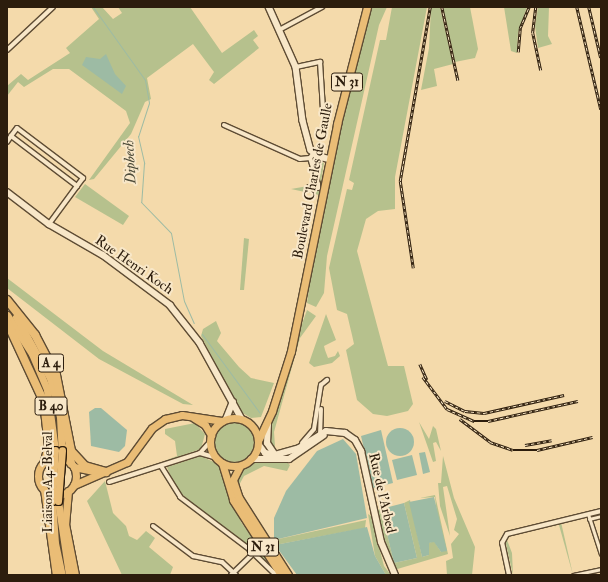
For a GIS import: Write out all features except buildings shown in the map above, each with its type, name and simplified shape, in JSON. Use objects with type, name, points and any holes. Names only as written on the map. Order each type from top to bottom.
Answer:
[{"type":"highway","name":"A 4","points":[[7,300],[35,335],[50,361],[62,394],[71,450],[81,463],[106,472]]},
{"type":"highway","name":"A 4","points":[[7,322],[44,402],[49,446],[45,461]]},
{"type":"highway","name":"A 4","points":[[69,437],[67,450],[73,465]]},
{"type":"main road","name":"Boulevard Charles de Gaulle","points":[[276,455],[268,448],[266,435],[293,337],[329,158],[367,7]]},
{"type":"main road","name":"Liaison A4-Belval","points":[[7,304],[34,346],[50,378],[60,417],[55,501],[55,543],[62,575]]},
{"type":"main road","name":"Liaison A4-Belval","points":[[7,315],[32,354],[45,384],[54,419],[58,450]]},
{"type":"main road","name":"Boulevard Charles de Gaulle","points":[[245,420],[259,422],[266,415],[293,337]]},
{"type":"main road","name":"Boulevard Charles de Gaulle","points":[[258,442],[278,394]]},
{"type":"main road","points":[[44,489],[54,494],[68,491],[74,485],[126,462],[160,421],[188,415],[224,420],[245,420],[265,453],[276,455]]},
{"type":"main road","points":[[188,415],[205,425],[219,460],[240,466],[251,460],[258,442]]},
{"type":"main road","points":[[210,439],[224,420]]},
{"type":"main road","name":"Rue de l'Arbed","points":[[251,460],[279,461],[333,432]]},
{"type":"main road","name":"Rue de l'Arbed","points":[[276,455],[294,453],[321,433],[333,432],[348,435],[359,447],[381,542],[395,575]]},
{"type":"main road","points":[[56,575],[44,489],[38,477],[45,461],[59,456],[73,465],[106,472]]},
{"type":"main road","name":"N 31","points":[[219,460],[233,500],[280,574]]},
{"type":"main road","points":[[73,465],[74,485]]},
{"type":"main road","name":"N 31","points":[[240,466],[233,480],[238,498],[288,575]]},
{"type":"main road","points":[[68,491],[65,524],[75,575]]},
{"type":"main road","name":"Liaison A4-Belval","points":[[55,501],[69,575]]},
{"type":"street","points":[[7,50],[52,7]]},
{"type":"street","points":[[269,7],[281,29],[296,67],[303,121],[318,188],[309,187]]},
{"type":"street","points":[[281,29],[322,7]]},
{"type":"street","points":[[296,67],[320,62],[323,110],[326,110]]},
{"type":"street","points":[[224,124],[300,159],[329,158]]},
{"type":"street","points":[[7,142],[17,128],[83,178],[49,224]]},
{"type":"street","points":[[11,136],[77,186]]},
{"type":"street","name":"Rue Henri Koch","points":[[7,192],[49,224],[103,255],[170,305],[200,343],[233,402],[245,420]]},
{"type":"street","points":[[294,453],[314,429],[320,388],[327,380]]},
{"type":"street","points":[[320,388],[321,433]]},
{"type":"street","points":[[224,420],[233,402]]},
{"type":"street","points":[[109,482],[200,453],[210,439]]},
{"type":"street","points":[[200,453],[219,460]]},
{"type":"street","points":[[161,466],[180,497],[249,549],[274,573],[280,574]]},
{"type":"street","points":[[509,575],[502,543],[507,534],[588,516],[601,511]]},
{"type":"street","points":[[588,516],[601,516]]},
{"type":"street","points":[[588,516],[592,534],[601,532]]},
{"type":"street","points":[[153,526],[193,556],[222,562],[234,574],[253,554]]},
{"type":"street","points":[[596,533],[601,554]]},
{"type":"street","points":[[249,549],[258,539]]},
{"type":"street","points":[[573,575],[601,568]]},
{"type":"shaded area","points":[[91,7],[102,7],[113,19],[122,13],[118,7],[190,7],[222,53],[254,30],[258,36],[253,40],[259,48],[214,84],[209,80],[214,72],[193,44],[147,78],[151,99],[145,102],[131,134],[94,179],[89,180],[130,123],[126,111],[69,69],[53,69],[24,87],[18,82],[7,96],[7,86],[21,74],[28,80],[70,53],[66,48],[99,19]]},
{"type":"shaded area","points":[[370,7],[387,7],[379,25],[327,256],[324,293],[316,307],[307,303],[312,264],[339,126]]},
{"type":"shaded area","points":[[392,7],[427,7],[395,177],[395,209],[378,211],[366,219],[357,251],[388,366],[404,366],[413,404],[408,411],[387,416],[373,414],[357,400],[346,350],[354,344],[347,314],[337,310],[329,268],[347,189],[352,190],[354,183],[349,180],[380,40],[386,40]]},
{"type":"shaded area","points":[[431,7],[440,7],[453,64],[434,69],[437,86],[421,90],[429,48]]},
{"type":"shaded area","points":[[443,7],[470,7],[478,49],[475,58],[455,62]]},
{"type":"shaded area","points":[[504,7],[527,7],[518,33],[517,53],[511,51]]},
{"type":"shaded area","points":[[538,7],[549,7],[548,36],[552,44],[538,48],[535,26]]},
{"type":"shaded area","points":[[106,54],[115,74],[126,86],[122,94],[82,65],[86,57],[100,59]]},
{"type":"shaded area","points":[[314,157],[324,163],[319,195],[291,189],[308,186],[307,191],[315,193],[320,181]]},
{"type":"shaded area","points":[[85,184],[129,216],[123,225],[75,197]]},
{"type":"shaded area","points":[[244,238],[249,239],[244,290],[240,290]]},
{"type":"shaded area","points":[[7,278],[103,351],[193,405],[183,404],[99,359],[7,288]]},
{"type":"shaded area","points":[[307,310],[316,316],[300,338],[274,432],[275,446],[269,452],[261,437]]},
{"type":"shaded area","points":[[326,314],[336,340],[324,346],[325,350],[328,358],[335,356],[338,351],[340,356],[332,363],[314,367],[309,363]]},
{"type":"shaded area","points":[[216,321],[221,333],[217,341],[239,367],[251,378],[274,383],[261,417],[251,418],[241,412],[201,336],[203,329]]},
{"type":"shaded area","points":[[95,408],[101,408],[127,430],[125,446],[119,452],[91,446],[89,412]]},
{"type":"shaded area","points":[[238,422],[245,425],[251,431],[254,442],[253,450],[245,459],[238,462],[230,462],[223,459],[215,450],[214,438],[217,431],[226,423]]},
{"type":"shaded area","points":[[419,422],[429,439],[433,426],[436,429],[441,451],[436,442],[433,443],[436,461],[433,462]]},
{"type":"shaded area","points":[[195,423],[205,434],[201,449],[151,466],[177,456],[175,441],[165,434],[165,429]]},
{"type":"shaded area","points":[[400,428],[410,432],[414,442],[410,452],[400,456],[390,452],[386,442],[390,432]]},
{"type":"shaded area","points":[[381,430],[393,483],[373,488],[361,436]]},
{"type":"shaded area","points":[[343,439],[356,454],[367,518],[274,540],[274,518],[286,491],[317,451]]},
{"type":"shaded area","points":[[425,452],[430,472],[423,474],[419,453]]},
{"type":"shaded area","points":[[412,455],[417,475],[397,480],[392,460]]},
{"type":"shaded area","points":[[201,456],[220,465],[241,522],[279,575],[253,550],[254,544],[245,543],[193,505],[174,486],[167,467]]},
{"type":"shaded area","points":[[443,456],[454,498],[475,547],[472,575],[447,575],[446,561],[453,558],[451,544],[459,534],[454,530],[457,519],[447,486],[443,487],[450,536],[440,506],[438,483],[441,483]]},
{"type":"shaded area","points":[[285,461],[290,465],[287,471],[264,466],[244,476],[238,487],[240,495],[236,481],[241,469],[253,462]]},
{"type":"shaded area","points":[[105,481],[113,513],[126,526],[129,536],[137,540],[146,531],[155,538],[149,547],[173,567],[170,575],[122,575],[87,501]]},
{"type":"shaded area","points":[[435,495],[448,554],[394,570],[376,510],[381,509],[394,563],[417,558],[404,503],[410,500],[422,557],[429,555],[429,543],[434,541],[441,552],[435,497],[420,498]]},
{"type":"shaded area","points":[[434,497],[447,551],[441,552],[434,542],[429,543],[429,555],[422,557],[409,502]]},
{"type":"shaded area","points":[[404,503],[417,558],[394,563],[381,509]]},
{"type":"shaded area","points":[[368,514],[371,516],[384,566],[391,575],[386,575],[375,556]]},
{"type":"shaded area","points":[[366,520],[365,528],[275,545],[274,540]]},
{"type":"shaded area","points":[[561,522],[573,575],[559,525]]},
{"type":"shaded area","points":[[554,525],[511,535],[507,540],[512,553],[513,575],[505,540],[508,535]]},
{"type":"shaded area","points":[[367,527],[375,556],[386,575],[297,575],[275,545]]},
{"type":"waterway","name":"Dipbech","points":[[93,7],[145,80],[149,103],[138,136],[144,163],[141,202],[171,233],[184,301],[194,323]]},
{"type":"waterway","points":[[202,334],[259,412]]},
{"type":"railway","points":[[413,268],[400,181],[430,7]]},
{"type":"railway","points":[[442,7],[458,80]]},
{"type":"railway","points":[[518,52],[520,28],[529,7]]},
{"type":"railway","points":[[536,7],[533,33],[541,70]]},
{"type":"railway","points":[[577,7],[601,109]]},
{"type":"railway","points":[[589,7],[601,58]]},
{"type":"railway","points":[[420,364],[427,380]]},
{"type":"railway","points":[[423,377],[447,409],[474,421],[488,421],[578,401]]},
{"type":"railway","points":[[445,401],[465,411],[484,413],[564,395]]},
{"type":"railway","points":[[460,419],[490,442],[513,450],[537,450],[593,437]]},
{"type":"railway","points":[[525,445],[552,440]]}]
